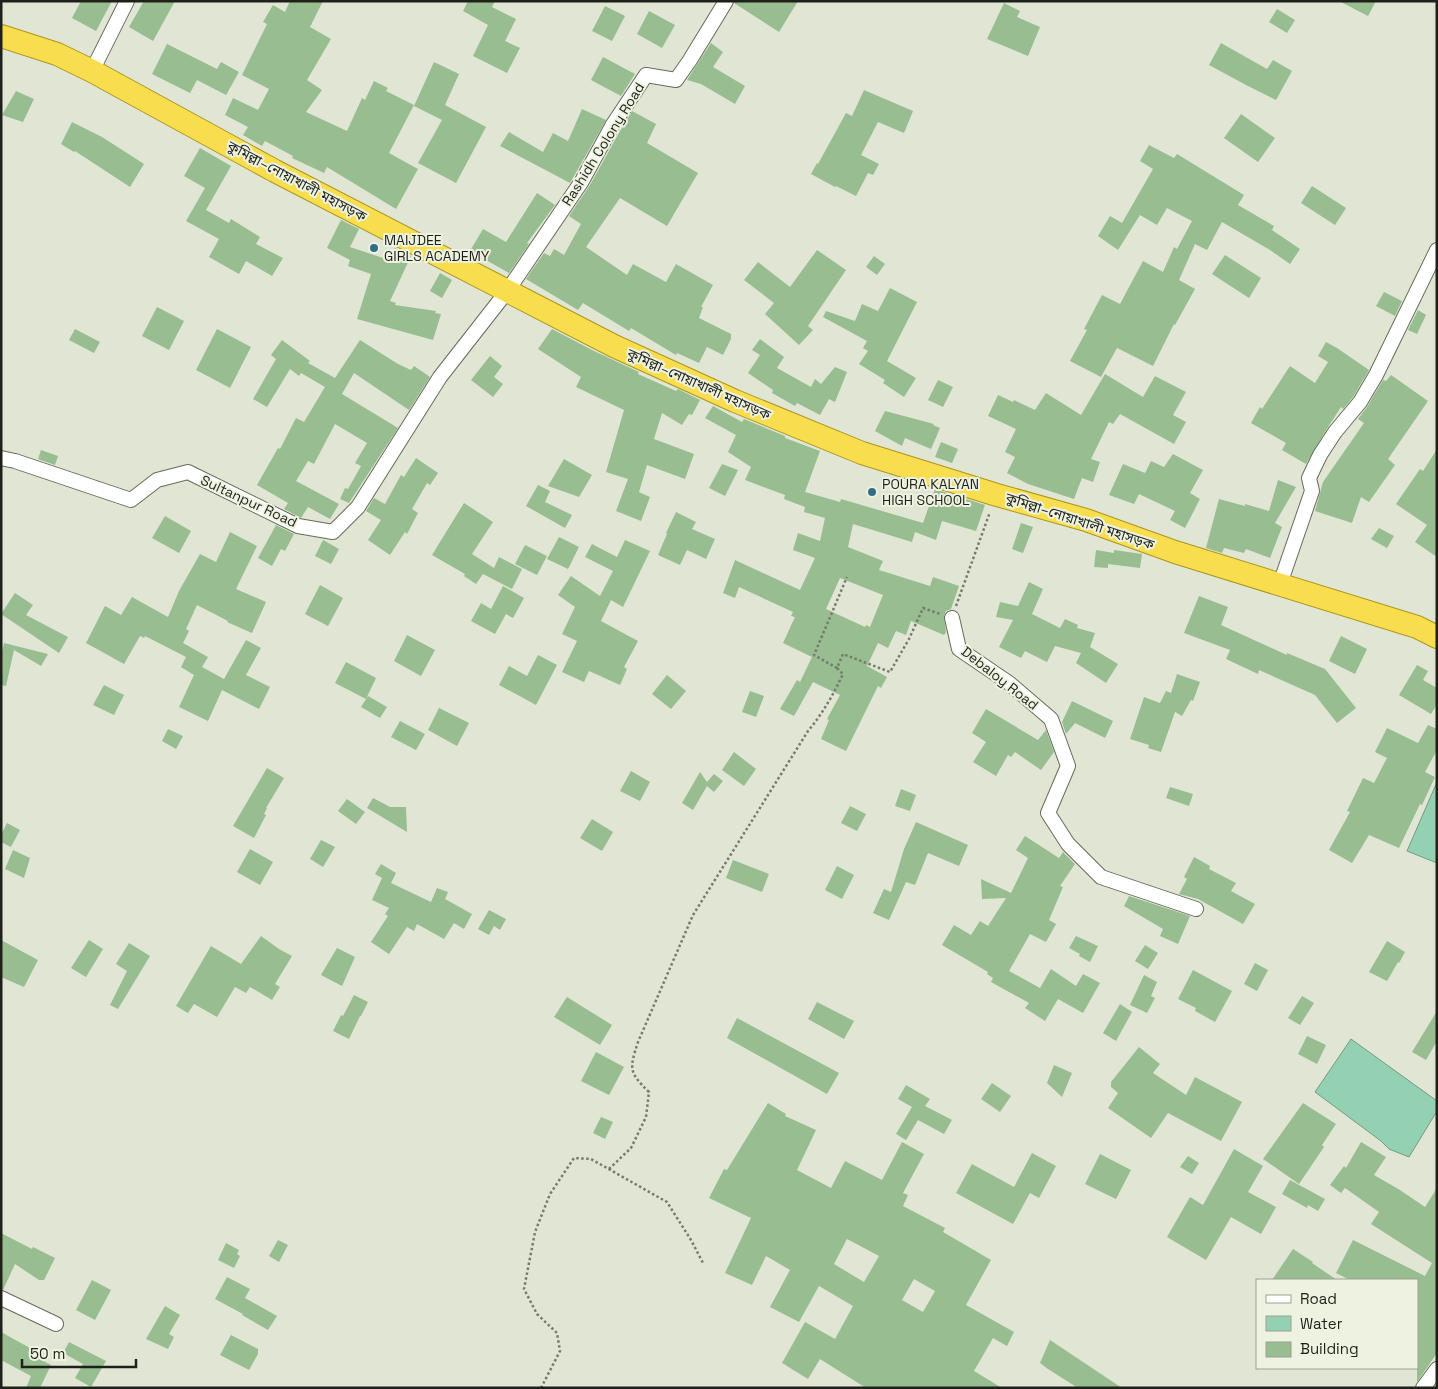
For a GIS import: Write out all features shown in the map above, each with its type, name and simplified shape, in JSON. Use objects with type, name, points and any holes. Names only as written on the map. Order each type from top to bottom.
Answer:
[{"type":"highway","name":"কুমিল্লা–নোয়াখালী মহাসড়ক","points":[[1,36],[57,54],[92,71],[275,171],[614,346],[734,401],[862,452],[1086,520],[1174,552],[1417,627],[1437,637]]},
{"type":"street","points":[[92,71],[127,1]]},
{"type":"street","name":"Rashidh Colony Road","points":[[508,290],[582,181],[612,126],[646,75],[676,80],[726,1]]},
{"type":"street","points":[[1280,584],[1312,491],[1309,478],[1320,455],[1335,432],[1360,402],[1376,374],[1437,250]]},
{"type":"street","name":"Sultanpur Road","points":[[1,458],[131,500],[157,480],[188,472],[298,526],[333,532],[358,507],[440,377],[508,290]]},
{"type":"street","name":"Debaloy Road","points":[[952,618],[959,649],[1010,683],[1051,719],[1068,766],[1048,813],[1068,844],[1101,877],[1196,910]]},
{"type":"street","points":[[1,1298],[56,1324]]},
{"type":"street","points":[[1423,1388],[1437,1369]]},
{"type":"path","points":[[837,668],[843,654],[890,672],[923,608],[952,618],[997,494]]},
{"type":"path","points":[[609,1169],[631,1148],[646,1117],[649,1092],[634,1076],[631,1063],[638,1042],[693,915],[808,731],[820,716],[843,674],[837,668],[814,655],[847,577]]},
{"type":"path","points":[[541,1388],[560,1351],[556,1333],[537,1314],[524,1289],[535,1232],[550,1194],[574,1158],[591,1159],[667,1202],[703,1263]]},
{"type":"water","points":[[1437,782],[1437,863],[1407,851]]},
{"type":"water","points":[[1351,1039],[1437,1101],[1437,1111],[1409,1157],[1389,1149],[1315,1092]]},
{"type":"building","points":[[81,1],[112,1],[96,31],[72,18]]},
{"type":"building","points":[[144,1],[175,1],[153,41],[129,27]]},
{"type":"building","points":[[290,1],[323,1],[310,27],[331,39],[307,80],[322,90],[306,112],[347,131],[362,98],[365,100],[374,81],[388,88],[386,91],[414,105],[389,153],[418,169],[396,209],[327,167],[324,173],[292,158],[293,156],[265,141],[262,146],[243,135],[248,127],[225,115],[233,98],[258,110],[269,89],[242,75],[267,24],[263,22],[273,5],[285,12]]},
{"type":"building","points":[[468,1],[495,1],[492,7],[516,19],[505,41],[520,48],[507,73],[473,56],[488,25],[463,11]]},
{"type":"building","points":[[735,1],[798,1],[779,32],[734,3]]},
{"type":"building","points":[[1339,1],[1376,1],[1368,16]]},
{"type":"building","points":[[1004,3],[1020,11],[1017,17],[1040,27],[1028,56],[987,39]]},
{"type":"building","points":[[605,6],[625,16],[612,41],[592,31]]},
{"type":"building","points":[[1277,9],[1295,20],[1287,33],[1269,22]]},
{"type":"building","points":[[649,11],[675,25],[662,48],[637,34]]},
{"type":"building","points":[[711,43],[723,52],[713,67],[745,86],[735,104],[701,84],[687,80]]},
{"type":"building","points":[[1221,43],[1267,69],[1273,60],[1292,71],[1276,100],[1209,65]]},
{"type":"building","points":[[167,44],[217,69],[221,62],[239,72],[226,95],[197,80],[190,93],[152,74]]},
{"type":"building","points":[[603,57],[635,74],[621,96],[591,80]]},
{"type":"building","points":[[434,62],[459,74],[445,105],[486,127],[456,183],[418,163],[442,120],[414,106]]},
{"type":"building","points":[[864,90],[913,111],[904,133],[878,122],[861,155],[879,164],[873,175],[868,173],[856,196],[811,174],[846,113],[852,116]]},
{"type":"building","points":[[16,91],[34,99],[23,122],[2,115]]},
{"type":"building","points":[[582,109],[606,120],[570,183],[500,146],[509,132],[543,152],[553,133],[568,141]]},
{"type":"building","points":[[632,111],[656,124],[647,143],[698,173],[667,226],[620,198],[586,247],[627,275],[633,264],[666,282],[676,264],[713,285],[701,307],[703,307],[699,318],[731,334],[731,339],[723,355],[707,347],[699,363],[677,353],[676,355],[631,328],[629,331],[583,303],[578,310],[526,279],[544,253],[550,256],[554,249],[564,255],[581,224],[569,216],[590,185]]},
{"type":"building","points":[[1241,114],[1275,138],[1258,162],[1224,138]]},
{"type":"building","points":[[72,122],[102,137],[144,164],[130,187],[61,144]]},
{"type":"building","points":[[1149,145],[1174,158],[1177,154],[1244,195],[1238,205],[1274,226],[1272,230],[1300,249],[1290,264],[1222,222],[1207,250],[1195,244],[1179,280],[1195,289],[1174,324],[1153,366],[1117,348],[1101,377],[1070,361],[1087,330],[1084,329],[1102,295],[1120,304],[1143,261],[1163,272],[1174,247],[1177,249],[1192,221],[1167,208],[1157,225],[1140,215],[1118,250],[1098,236],[1110,216],[1122,223],[1153,169],[1140,161]]},
{"type":"building","points":[[200,148],[231,166],[206,210],[229,223],[231,219],[260,237],[256,244],[283,258],[272,276],[246,261],[239,274],[209,257],[219,239],[186,221],[205,188],[184,176]]},
{"type":"building","points":[[1312,186],[1346,208],[1335,225],[1301,203]]},
{"type":"building","points":[[537,193],[555,205],[527,243],[529,244],[509,273],[470,251],[483,229],[506,242]]},
{"type":"building","points":[[341,220],[359,229],[350,247],[389,260],[395,248],[411,256],[390,301],[396,303],[395,305],[436,311],[435,313],[441,314],[433,340],[357,319],[371,274],[348,266],[350,260],[327,248]]},
{"type":"building","points":[[817,250],[846,270],[808,326],[813,330],[799,345],[765,314],[774,303],[744,280],[758,262],[790,287]]},
{"type":"building","points":[[1225,255],[1261,278],[1249,298],[1212,274]]},
{"type":"building","points":[[874,256],[885,264],[877,275],[866,267]]},
{"type":"building","points":[[440,273],[452,280],[442,298],[430,291]]},
{"type":"building","points":[[890,288],[917,302],[887,361],[916,378],[904,397],[883,383],[885,380],[859,364],[868,351],[863,348],[867,341],[823,317],[826,311],[855,321],[862,304],[878,311]]},
{"type":"building","points":[[1384,292],[1402,301],[1395,316],[1376,306]]},
{"type":"building","points":[[157,307],[184,321],[169,350],[142,336]]},
{"type":"building","points":[[1418,310],[1426,315],[1417,334],[1408,330]]},
{"type":"building","points":[[75,329],[100,342],[94,353],[69,340]]},
{"type":"building","points":[[217,329],[251,347],[230,388],[196,370]]},
{"type":"building","points":[[552,329],[639,372],[638,374],[676,391],[678,389],[700,400],[692,415],[689,414],[682,425],[662,413],[654,439],[694,454],[685,479],[647,465],[639,492],[650,497],[641,521],[616,511],[628,479],[606,472],[624,410],[576,387],[581,377],[538,349]]},
{"type":"building","points":[[760,339],[784,357],[777,368],[811,387],[815,379],[821,384],[835,367],[847,372],[835,402],[829,399],[820,415],[797,403],[795,406],[772,393],[773,390],[748,373],[760,355],[752,350]]},
{"type":"building","points":[[282,340],[310,361],[308,363],[335,378],[360,340],[398,364],[411,370],[414,366],[430,377],[409,410],[354,373],[342,394],[398,428],[349,503],[340,499],[345,488],[348,489],[361,466],[355,463],[367,443],[335,424],[314,464],[308,461],[296,481],[339,504],[330,519],[308,507],[301,518],[284,509],[288,503],[257,485],[278,448],[280,449],[296,418],[304,422],[325,387],[301,373],[299,376],[290,369],[267,407],[253,399],[276,359],[271,355]]},
{"type":"building","points":[[1326,342],[1369,370],[1353,397],[1343,409],[1341,407],[1306,464],[1282,450],[1286,443],[1251,423],[1260,407],[1262,409],[1290,366],[1315,383],[1328,362],[1318,356]]},
{"type":"building","points":[[490,356],[502,366],[494,377],[503,384],[493,397],[471,380]]},
{"type":"building","points":[[1105,374],[1143,397],[1155,376],[1186,392],[1173,415],[1186,422],[1174,444],[1120,414],[1113,424],[1109,422],[1091,459],[1100,462],[1093,482],[1082,478],[1074,499],[1028,484],[1007,473],[1015,457],[1005,452],[1016,429],[988,416],[998,395],[1035,410],[1046,393],[1081,415]]},
{"type":"building","points":[[1391,375],[1428,401],[1388,459],[1395,465],[1369,502],[1361,497],[1352,523],[1315,511],[1323,482],[1364,423],[1358,419],[1383,380],[1386,381]]},
{"type":"building","points":[[938,380],[953,387],[943,407],[928,400]]},
{"type":"building","points":[[713,406],[742,422],[744,419],[785,436],[785,438],[820,451],[805,492],[840,502],[841,499],[923,523],[935,489],[985,505],[976,531],[942,521],[936,540],[915,532],[912,542],[853,524],[848,547],[883,561],[879,570],[930,586],[933,577],[959,586],[951,609],[946,611],[944,616],[946,632],[944,635],[911,621],[906,635],[896,631],[888,648],[878,643],[867,666],[887,677],[881,688],[878,686],[846,751],[821,739],[829,720],[827,719],[840,695],[813,682],[794,716],[780,709],[797,680],[800,682],[812,657],[783,643],[795,617],[791,616],[793,612],[739,587],[735,598],[723,593],[735,560],[800,590],[815,558],[793,550],[798,533],[820,541],[825,518],[804,512],[805,507],[784,499],[785,495],[745,480],[751,467],[728,452],[736,435],[705,418]],"holes":[[[840,578],[883,595],[870,627],[866,625],[865,627],[826,609]]]},
{"type":"building","points":[[885,411],[934,424],[940,428],[931,449],[905,438],[902,446],[875,431]]},
{"type":"building","points":[[941,442],[958,449],[952,463],[935,457]]},
{"type":"building","points":[[1437,449],[1437,557],[1415,542],[1427,525],[1396,504],[1420,469],[1423,471]]},
{"type":"building","points":[[41,450],[58,456],[55,465],[38,459]]},
{"type":"building","points":[[1173,454],[1203,470],[1190,493],[1200,499],[1185,528],[1170,520],[1175,511],[1139,494],[1134,504],[1109,495],[1123,464],[1145,473],[1151,461],[1164,467]]},
{"type":"building","points":[[416,458],[438,473],[430,485],[427,483],[412,509],[418,513],[407,534],[405,532],[390,555],[368,540],[381,520],[366,511],[374,498],[385,504],[401,475],[404,477]]},
{"type":"building","points":[[564,459],[592,475],[579,497],[548,486]]},
{"type":"building","points":[[722,464],[738,470],[725,496],[709,488]]},
{"type":"building","points":[[1278,480],[1296,487],[1275,523],[1282,527],[1270,558],[1246,549],[1244,553],[1224,548],[1222,553],[1206,548],[1219,499],[1269,511]]},
{"type":"building","points":[[538,485],[550,491],[545,502],[572,515],[565,528],[526,506]]},
{"type":"building","points":[[464,503],[493,522],[472,554],[494,568],[499,557],[522,569],[512,589],[483,574],[476,584],[464,576],[465,574],[432,555]]},
{"type":"building","points":[[676,512],[696,522],[692,529],[715,539],[706,559],[687,550],[680,565],[658,555]]},
{"type":"building","points":[[165,516],[191,531],[179,553],[152,538]]},
{"type":"building","points":[[1021,523],[1033,527],[1023,553],[1012,549]]},
{"type":"building","points":[[276,525],[294,534],[285,551],[281,549],[272,566],[258,558]]},
{"type":"building","points":[[1379,528],[1394,536],[1387,548],[1371,539]]},
{"type":"building","points":[[230,532],[257,546],[236,589],[266,602],[252,633],[227,622],[197,605],[186,629],[189,631],[183,643],[208,657],[202,667],[224,679],[246,640],[261,648],[246,675],[270,687],[259,709],[222,690],[208,721],[179,707],[194,675],[181,667],[186,657],[145,636],[144,638],[140,636],[124,664],[86,643],[105,606],[121,615],[132,597],[168,617],[179,591],[200,554],[216,562]]},
{"type":"building","points":[[559,537],[579,547],[568,569],[547,559]]},
{"type":"building","points":[[323,540],[339,549],[331,564],[315,556]]},
{"type":"building","points":[[625,540],[650,551],[623,607],[611,600],[601,621],[638,641],[624,667],[627,669],[620,685],[589,671],[584,682],[562,672],[577,641],[562,634],[575,607],[558,595],[571,576],[600,596],[613,571],[585,557],[592,544],[617,557]]},
{"type":"building","points":[[525,545],[547,556],[537,575],[515,564]]},
{"type":"building","points":[[1096,550],[1114,553],[1114,550],[1142,554],[1140,568],[1108,564],[1108,568],[1094,567]]},
{"type":"building","points":[[1029,582],[1043,589],[1032,614],[1060,628],[1065,619],[1078,625],[1077,628],[1095,633],[1090,647],[1118,664],[1106,683],[1076,663],[1081,653],[1055,646],[1047,662],[1025,651],[1021,658],[999,647],[1013,620],[996,617],[1000,602],[1018,606]]},
{"type":"building","points":[[320,585],[343,598],[328,626],[305,614]]},
{"type":"building","points":[[503,586],[524,598],[513,618],[506,614],[495,634],[471,621],[481,603],[491,609]]},
{"type":"building","points":[[15,593],[33,605],[26,615],[68,637],[59,653],[1,614]]},
{"type":"building","points":[[1199,596],[1228,607],[1221,625],[1287,655],[1287,653],[1325,669],[1356,708],[1337,723],[1315,695],[1259,670],[1258,674],[1226,659],[1230,650],[1184,633]]},
{"type":"building","points":[[407,635],[435,650],[421,676],[394,661]]},
{"type":"building","points":[[1341,636],[1367,649],[1355,674],[1329,661]]},
{"type":"building","points":[[4,643],[48,654],[41,666],[14,650],[6,686],[1,685],[1,656]]},
{"type":"building","points":[[538,655],[557,665],[536,705],[499,685],[509,666],[527,676]]},
{"type":"building","points":[[346,662],[376,678],[366,699],[335,683]]},
{"type":"building","points":[[1417,665],[1428,671],[1423,680],[1437,688],[1437,704],[1431,714],[1399,695]]},
{"type":"building","points":[[1177,674],[1200,682],[1193,701],[1191,700],[1182,716],[1175,712],[1161,752],[1148,748],[1149,745],[1130,739],[1144,697],[1160,703],[1166,691],[1171,693]]},
{"type":"building","points":[[667,675],[686,691],[671,709],[652,694]]},
{"type":"building","points":[[104,685],[124,695],[114,715],[93,705]]},
{"type":"building","points":[[750,691],[764,696],[756,717],[742,712]]},
{"type":"building","points":[[368,696],[387,707],[380,718],[361,707]]},
{"type":"building","points":[[1072,701],[1113,721],[1105,738],[1075,723],[1066,734],[1062,722]]},
{"type":"building","points":[[439,708],[469,723],[457,746],[428,730]]},
{"type":"building","points":[[986,709],[1038,740],[1046,730],[1054,752],[1041,770],[1015,752],[1011,757],[1008,755],[996,776],[973,762],[986,742],[972,733]]},
{"type":"building","points":[[400,721],[425,734],[416,750],[391,737]]},
{"type":"building","points":[[1428,725],[1437,729],[1437,750],[1425,772],[1435,777],[1399,848],[1369,835],[1352,863],[1329,850],[1350,812],[1347,811],[1363,778],[1374,783],[1387,758],[1375,752],[1387,728],[1418,743]]},
{"type":"building","points":[[168,729],[183,736],[176,749],[162,741]]},
{"type":"building","points":[[734,752],[756,769],[744,786],[722,770]]},
{"type":"building","points":[[267,768],[284,778],[266,808],[264,814],[266,815],[254,838],[233,826]]},
{"type":"building","points":[[631,771],[650,782],[640,801],[620,791]]},
{"type":"building","points":[[700,772],[707,782],[714,774],[723,781],[714,792],[707,786],[693,810],[682,803]]},
{"type":"building","points":[[1170,787],[1193,794],[1189,806],[1166,798]]},
{"type":"building","points":[[901,789],[916,795],[910,811],[895,806]]},
{"type":"building","points":[[373,798],[390,807],[406,807],[407,832],[367,808]]},
{"type":"building","points":[[347,799],[365,812],[356,824],[338,811]]},
{"type":"building","points":[[850,806],[866,814],[857,831],[841,823]]},
{"type":"building","points":[[592,819],[613,832],[602,851],[580,838]]},
{"type":"building","points":[[916,822],[968,845],[959,866],[928,853],[915,885],[906,882],[889,920],[873,913],[884,889],[891,892],[904,849]]},
{"type":"building","points":[[7,823],[20,830],[11,847],[1,842],[1,835]]},
{"type":"building","points":[[1025,836],[1059,858],[1063,852],[1075,864],[1060,886],[1063,887],[1049,920],[1056,924],[1046,942],[1030,934],[1009,971],[1040,988],[1051,969],[1076,986],[1083,974],[1100,983],[1083,1013],[1058,999],[1045,1021],[1025,1008],[1029,1003],[991,982],[993,978],[987,974],[988,972],[942,945],[954,925],[971,935],[980,921],[988,926],[1006,898],[982,899],[981,879],[1011,893],[1028,858],[1016,850]]},
{"type":"building","points":[[321,840],[335,847],[323,867],[310,859]]},
{"type":"building","points":[[250,849],[273,862],[260,885],[237,872]]},
{"type":"building","points":[[13,850],[30,858],[24,878],[5,869]]},
{"type":"building","points":[[1194,857],[1210,866],[1209,869],[1236,883],[1231,891],[1255,904],[1243,924],[1198,899],[1179,894],[1187,879],[1184,877]]},
{"type":"building","points":[[733,860],[769,874],[762,892],[726,878]]},
{"type":"building","points":[[381,864],[396,873],[391,883],[431,902],[437,888],[448,892],[445,899],[472,914],[464,929],[454,923],[444,939],[417,924],[414,931],[407,927],[389,954],[371,942],[388,916],[385,914],[389,908],[372,900],[382,878],[375,874]]},
{"type":"building","points":[[837,866],[854,875],[842,899],[825,890]]},
{"type":"building","points":[[1129,896],[1190,916],[1178,944],[1160,936],[1163,929],[1124,906]]},
{"type":"building","points":[[489,910],[506,919],[500,930],[494,926],[489,935],[478,929]]},
{"type":"building","points":[[261,936],[292,956],[275,984],[280,987],[272,1000],[250,987],[246,993],[235,987],[217,1017],[194,1004],[188,1013],[176,1006],[211,946],[241,964]]},
{"type":"building","points":[[1076,936],[1098,946],[1090,962],[1069,948]]},
{"type":"building","points":[[1,940],[38,960],[24,987],[1,977]]},
{"type":"building","points":[[89,940],[103,949],[86,977],[71,968]]},
{"type":"building","points":[[1387,941],[1405,952],[1387,981],[1369,972]]},
{"type":"building","points":[[129,943],[150,956],[118,1009],[110,1005],[127,971],[116,964]]},
{"type":"building","points":[[1145,945],[1158,953],[1148,969],[1135,961]]},
{"type":"building","points":[[337,948],[355,957],[342,986],[321,975]]},
{"type":"building","points":[[1255,963],[1268,970],[1257,991],[1244,984]]},
{"type":"building","points":[[1193,970],[1232,991],[1215,1022],[1195,1011],[1196,1008],[1178,999]]},
{"type":"building","points":[[1144,975],[1157,982],[1151,996],[1155,998],[1147,1013],[1130,1005]]},
{"type":"building","points":[[354,995],[368,1002],[349,1039],[333,1031]]},
{"type":"building","points":[[1302,996],[1314,1003],[1300,1025],[1288,1018]]},
{"type":"building","points":[[567,997],[612,1025],[600,1045],[554,1017]]},
{"type":"building","points":[[817,1002],[854,1021],[844,1039],[808,1019]]},
{"type":"building","points":[[1120,1004],[1132,1012],[1116,1041],[1103,1033]]},
{"type":"building","points":[[1437,1011],[1437,1041],[1426,1060],[1412,1052]]},
{"type":"building","points":[[737,1018],[839,1073],[827,1094],[727,1038]]},
{"type":"building","points":[[1307,1036],[1326,1045],[1317,1064],[1298,1054]]},
{"type":"building","points":[[1139,1047],[1160,1064],[1153,1073],[1186,1095],[1195,1077],[1242,1102],[1221,1141],[1168,1113],[1151,1138],[1108,1108],[1118,1093],[1111,1087],[1111,1082]]},
{"type":"building","points":[[596,1052],[624,1067],[609,1095],[581,1081]]},
{"type":"building","points":[[1054,1065],[1072,1073],[1062,1097],[1047,1083]]},
{"type":"building","points":[[992,1083],[1011,1096],[1000,1112],[981,1099]]},
{"type":"building","points":[[906,1085],[930,1099],[925,1106],[952,1120],[944,1134],[918,1120],[906,1140],[896,1134],[912,1107],[898,1099]]},
{"type":"building","points":[[768,1103],[786,1114],[785,1116],[816,1130],[797,1170],[831,1188],[845,1161],[882,1180],[902,1142],[924,1154],[903,1193],[908,1195],[903,1206],[945,1228],[943,1232],[991,1260],[966,1305],[1014,1332],[1007,1346],[993,1338],[974,1371],[1002,1388],[866,1388],[820,1359],[808,1379],[782,1363],[805,1322],[835,1339],[853,1306],[819,1286],[799,1322],[770,1307],[790,1270],[766,1256],[752,1285],[725,1273],[751,1218],[709,1198],[724,1169],[727,1170]],"holes":[[[847,1239],[879,1256],[864,1282],[834,1264]],[[914,1279],[935,1291],[923,1312],[902,1300]]]},
{"type":"building","points":[[1303,1103],[1336,1124],[1322,1145],[1324,1147],[1299,1184],[1263,1159]]},
{"type":"building","points":[[601,1117],[613,1122],[605,1139],[593,1133]]},
{"type":"building","points":[[1361,1142],[1386,1157],[1374,1175],[1425,1207],[1437,1188],[1437,1353],[1417,1382],[1418,1279],[1348,1279],[1336,1273],[1353,1240],[1425,1276],[1432,1263],[1371,1224],[1379,1212],[1345,1188],[1341,1193],[1330,1185],[1344,1166],[1346,1168]]},
{"type":"building","points":[[1234,1149],[1263,1166],[1248,1192],[1276,1207],[1261,1234],[1231,1217],[1206,1260],[1167,1237],[1190,1197],[1203,1205]]},
{"type":"building","points":[[1032,1153],[1056,1166],[1039,1198],[1030,1193],[1013,1224],[956,1193],[972,1164],[1014,1187]]},
{"type":"building","points":[[1100,1154],[1131,1170],[1116,1199],[1085,1184]]},
{"type":"building","points":[[1188,1156],[1199,1163],[1192,1174],[1180,1167]]},
{"type":"building","points":[[1290,1180],[1325,1199],[1318,1211],[1308,1205],[1307,1208],[1282,1194]]},
{"type":"building","points":[[1,1233],[55,1258],[44,1280],[39,1280],[15,1264],[3,1290],[1,1289]]},
{"type":"building","points":[[278,1240],[288,1245],[279,1262],[269,1256]]},
{"type":"building","points":[[226,1243],[239,1250],[237,1254],[240,1256],[234,1268],[218,1260]]},
{"type":"building","points":[[1293,1249],[1336,1279],[1273,1279]]},
{"type":"building","points":[[227,1277],[250,1289],[245,1298],[277,1316],[268,1330],[215,1299]]},
{"type":"building","points":[[92,1280],[111,1290],[95,1320],[76,1310]]},
{"type":"building","points":[[165,1306],[180,1315],[169,1334],[174,1337],[168,1349],[146,1339]]},
{"type":"building","points":[[1,1332],[30,1348],[28,1353],[51,1365],[40,1388],[26,1388],[31,1376],[1,1360]]},
{"type":"building","points":[[231,1335],[258,1349],[258,1354],[249,1370],[220,1355]]},
{"type":"building","points":[[1050,1340],[1122,1388],[1078,1388],[1048,1369],[1040,1363]]},
{"type":"building","points":[[69,1342],[106,1361],[91,1387],[75,1378],[83,1364],[63,1353]]},
{"type":"place","name":"MAIJDEE GIRLS ACADEMY","points":[[374,248]]},
{"type":"place","name":"POURA KALYAN HIGH SCHOOL","points":[[872,492]]}]
